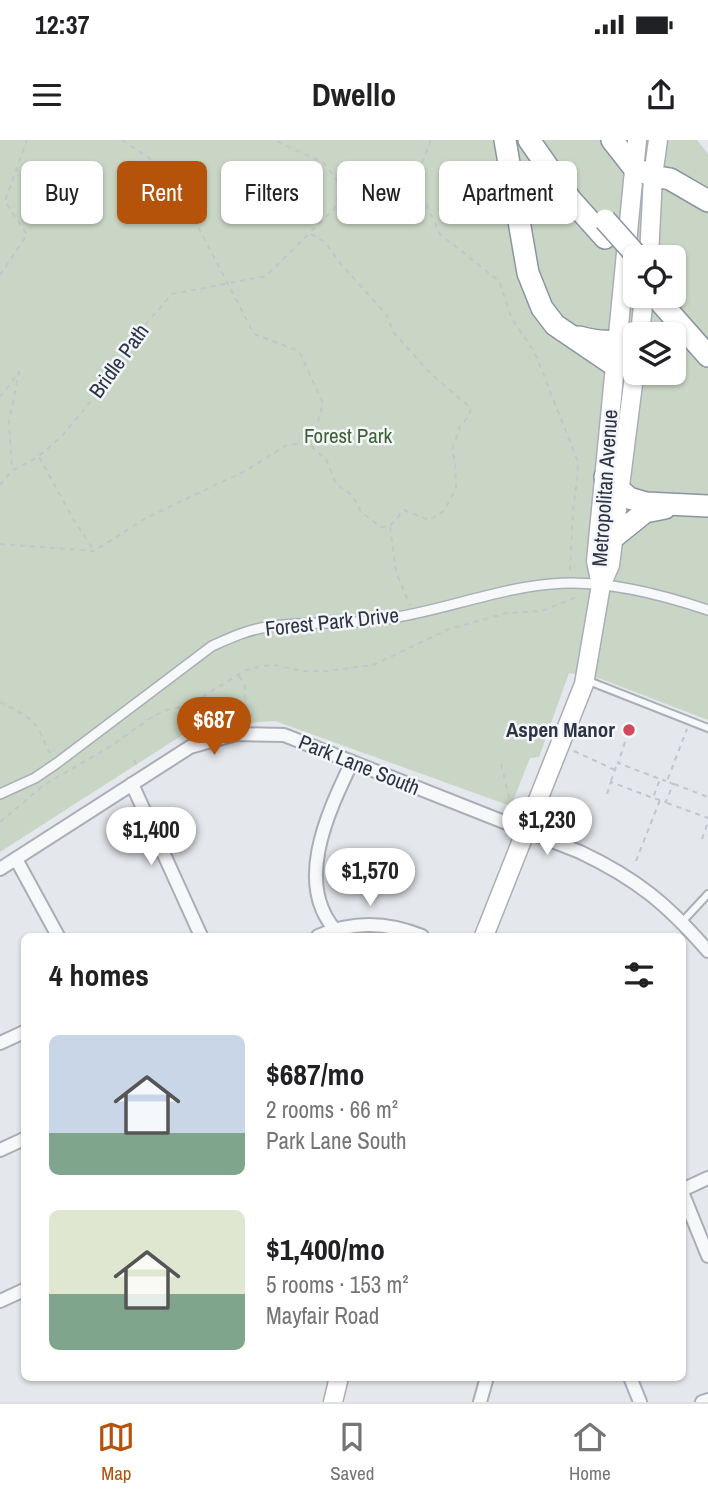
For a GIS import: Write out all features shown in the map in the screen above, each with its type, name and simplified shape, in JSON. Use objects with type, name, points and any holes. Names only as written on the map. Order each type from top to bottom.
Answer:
[{"type":"highway","points":[[505,140],[531,281],[546,315],[555,326],[623,365]]},
{"type":"highway","points":[[529,140],[571,200],[624,245]]},
{"type":"highway","points":[[544,140],[623,255]]},
{"type":"highway","points":[[611,140],[644,172],[670,179],[708,201]]},
{"type":"highway","points":[[670,308],[708,356]]},
{"type":"highway","points":[[674,308],[708,337]]},
{"type":"highway","points":[[566,333],[598,342],[623,339]]},
{"type":"highway","points":[[612,483],[629,498],[646,503],[708,506]]},
{"type":"highway","points":[[614,537],[645,512],[673,506]]},
{"type":"main road","name":"Metropolitan Avenue","points":[[638,140],[644,172],[648,245]]},
{"type":"main road","points":[[644,172],[645,140]]},
{"type":"main road","name":"Metropolitan Avenue","points":[[623,361],[616,342],[644,172],[658,140]]},
{"type":"main road","name":"Metropolitan Avenue","points":[[601,585],[596,561],[612,483],[623,384]]},
{"type":"main road","name":"Metropolitan Avenue","points":[[485,933],[584,680],[601,585],[610,565],[614,537],[612,483]]},
{"type":"main road","points":[[333,1402],[338,1381]]},
{"type":"street","name":"Forest Park Drive","points":[[0,794],[35,778],[212,646],[241,633],[288,625],[375,621],[551,583],[601,585],[673,599],[708,610]]},
{"type":"street","name":"Park Lane South","points":[[0,869],[190,747],[236,734],[284,736],[615,869],[639,884],[682,922],[708,951]]},
{"type":"street","points":[[352,762],[331,806],[316,852],[321,906],[337,933],[368,924],[404,928],[415,933]]},
{"type":"street","points":[[132,784],[200,933]]},
{"type":"street","points":[[16,859],[56,933]]},
{"type":"street","points":[[0,1043],[21,1033]]},
{"type":"street","points":[[0,1150],[21,1140]]},
{"type":"street","points":[[686,1189],[708,1178]]},
{"type":"street","points":[[686,1201],[708,1255]]},
{"type":"street","points":[[0,1301],[21,1291]]},
{"type":"street","points":[[480,1402],[485,1381]]},
{"type":"street","points":[[632,1381],[640,1402]]},
{"type":"street","points":[[702,1402],[708,1400]]},
{"type":"lane","points":[[584,680],[708,729]]},
{"type":"lane","points":[[682,922],[708,894]]},
{"type":"path","points":[[0,275],[27,235],[5,201],[27,140]]},
{"type":"path","points":[[122,140],[169,171],[254,334],[299,351],[323,403],[317,425],[307,443]]},
{"type":"path","points":[[274,140],[324,163],[337,180]]},
{"type":"path","points":[[285,140],[286,145]]},
{"type":"path","points":[[423,161],[431,140]]},
{"type":"path","name":"Bridle Path","points":[[0,485],[12,471],[39,456],[62,436],[118,368],[125,348],[172,294],[266,276],[334,209],[337,200]]},
{"type":"path","points":[[425,202],[440,234],[499,281],[512,318],[534,351],[577,458],[569,600]]},
{"type":"path","points":[[0,544],[94,551],[146,518],[246,471],[287,444],[307,443],[326,459],[336,484],[353,496],[361,512],[381,527],[390,526],[404,510],[429,520],[444,511],[456,488],[452,450],[460,426],[469,416],[471,408],[431,374],[394,333],[386,314],[340,263],[325,242],[309,233]]},
{"type":"path","points":[[0,397],[19,372],[9,421],[12,471]]},
{"type":"path","points":[[39,456],[94,551]]},
{"type":"path","points":[[390,526],[396,572],[415,613]]},
{"type":"path","points":[[0,822],[6,819],[15,807],[69,768],[111,746],[155,715],[188,706],[238,674],[261,666],[275,665],[302,671],[327,671],[373,665],[449,629],[508,613],[542,611],[579,596]]},
{"type":"path","points":[[238,674],[245,685],[245,715]]},
{"type":"path","points":[[0,702],[27,716],[40,730],[43,743],[50,753]]},
{"type":"path","points":[[667,781],[690,721]]},
{"type":"path","points":[[607,794],[625,742]]},
{"type":"path","points":[[573,751],[615,770]]},
{"type":"path","points":[[134,761],[138,767]]},
{"type":"path","points":[[618,763],[708,797]]},
{"type":"path","points":[[501,764],[510,801]]},
{"type":"path","points":[[653,798],[660,779]]},
{"type":"path","points":[[611,782],[708,820],[702,839]]},
{"type":"path","points":[[666,802],[673,783]]},
{"type":"path","points":[[636,861],[660,800]]},
{"type":"green space","name":"Forest Park","points":[[0,140],[697,140],[708,154],[708,720],[601,679],[569,673],[539,757],[530,758],[511,806],[275,721],[236,724],[184,734],[0,852]]},
{"type":"place","name":"Aspen Manor","points":[[629,730]]}]
